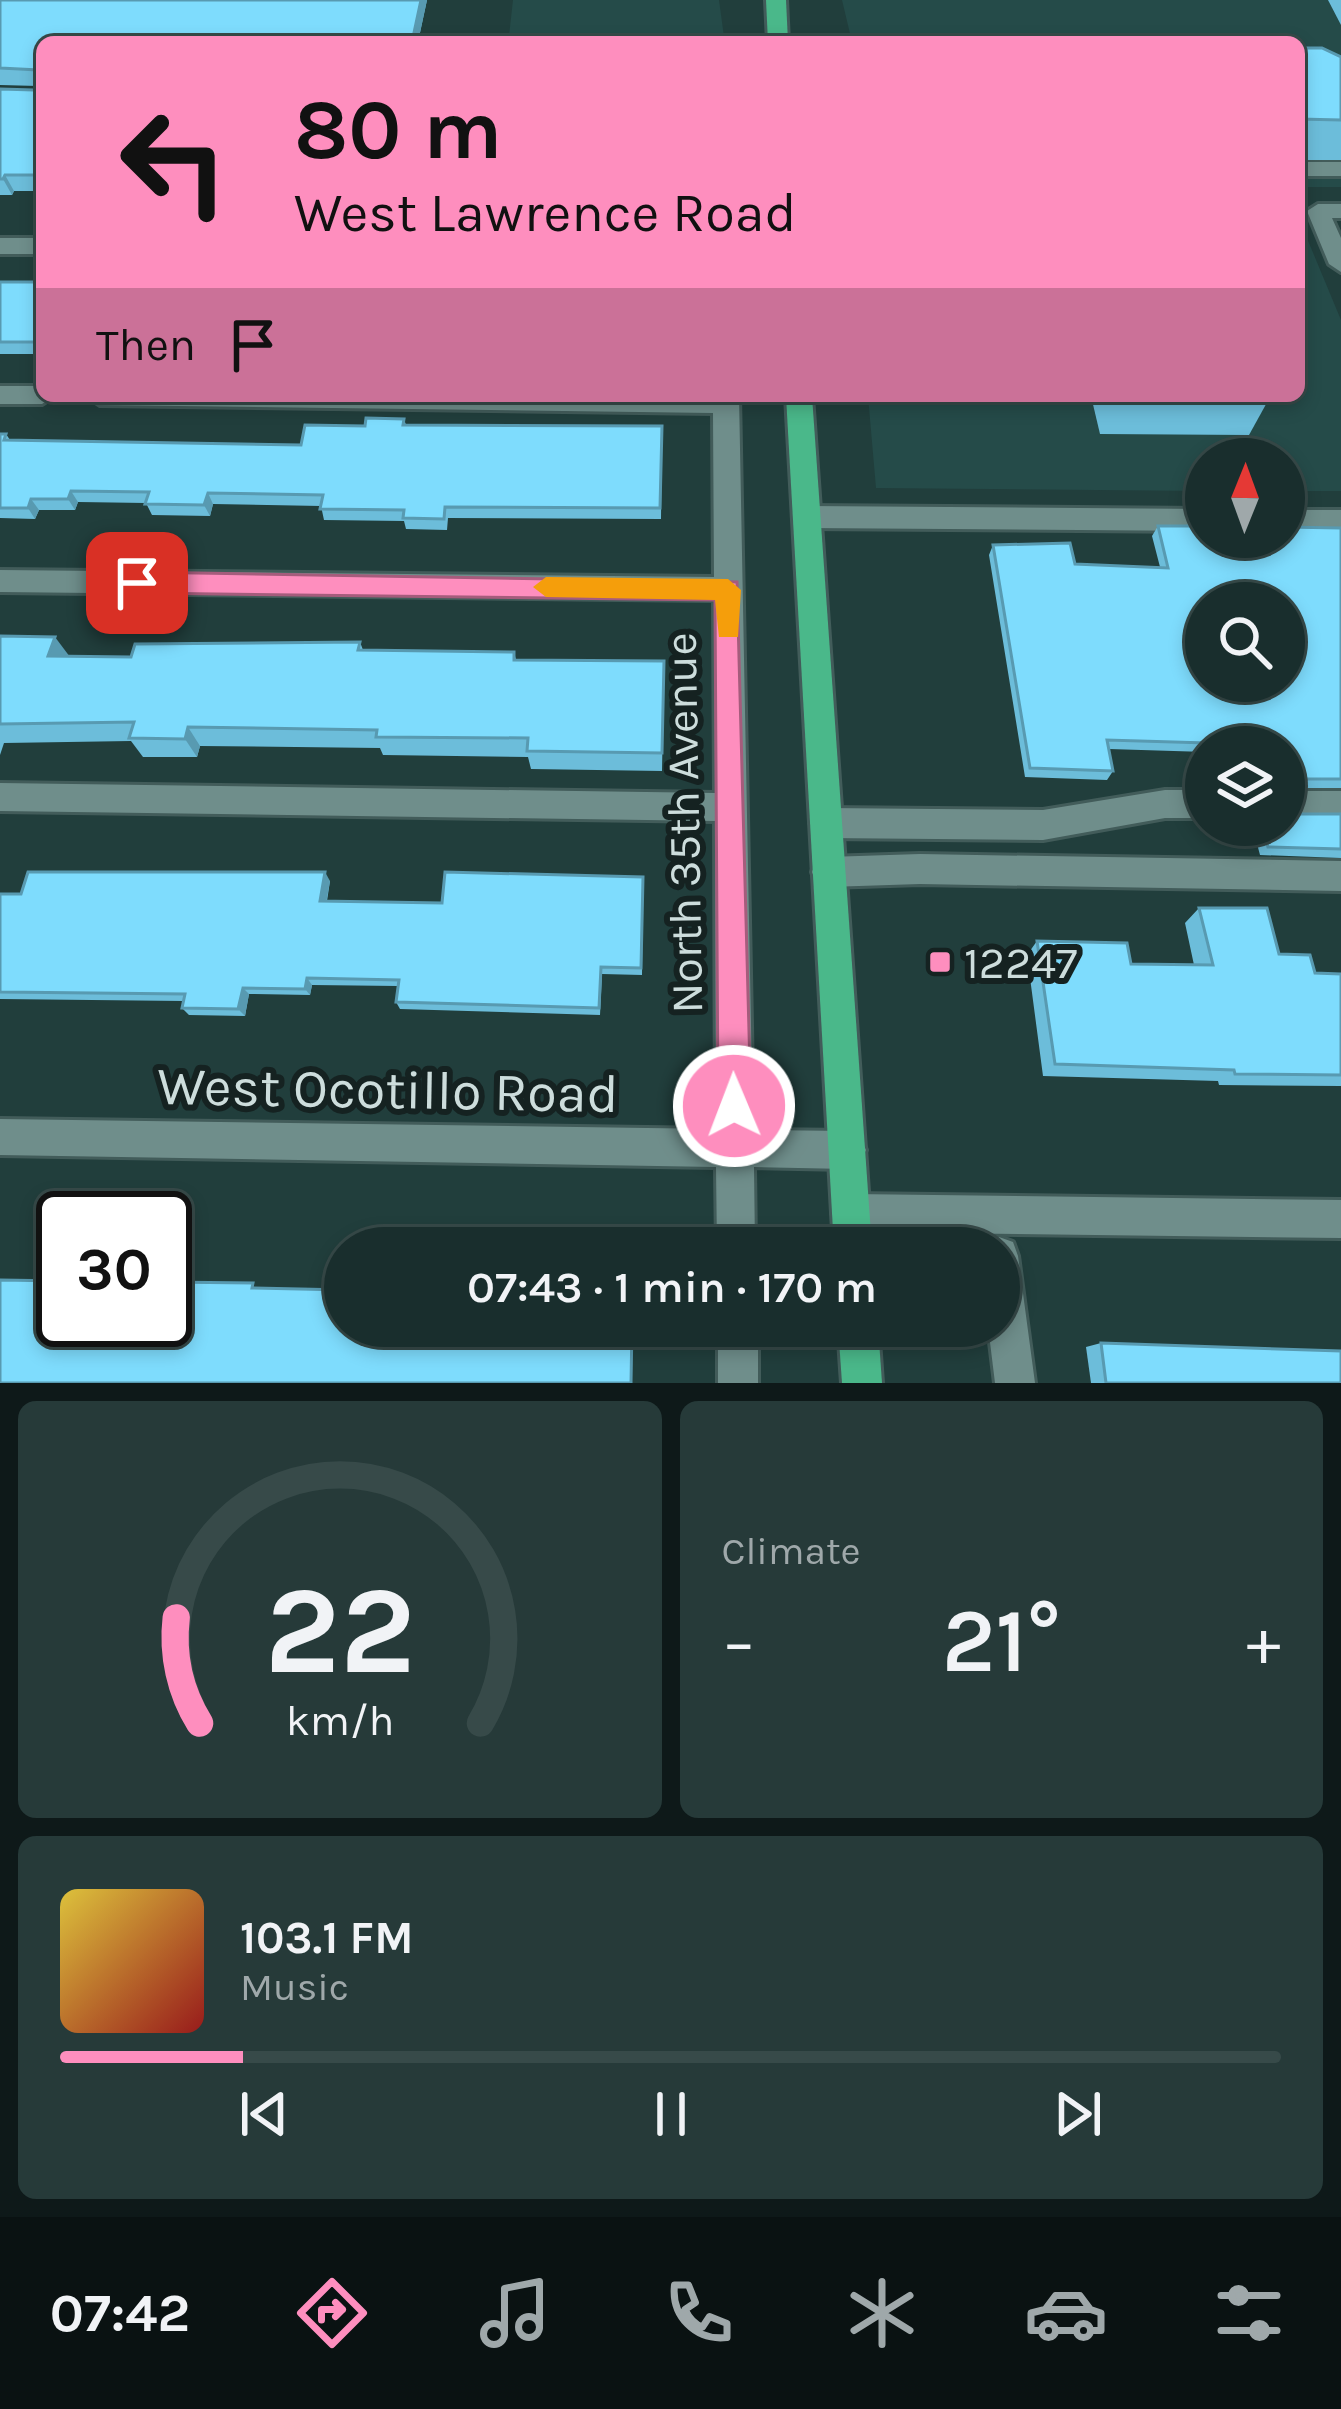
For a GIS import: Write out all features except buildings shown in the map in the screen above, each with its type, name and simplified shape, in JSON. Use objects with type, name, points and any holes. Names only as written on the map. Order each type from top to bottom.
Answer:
[{"type":"main road","points":[[776,0],[778,36]]},
{"type":"main road","points":[[800,402],[852,1227]]},
{"type":"main road","points":[[859,1347],[862,1383]]},
{"type":"street","points":[[1305,170],[1341,169]]},
{"type":"street","points":[[1341,212],[1318,211],[1341,264]]},
{"type":"street","points":[[0,245],[36,246]]},
{"type":"street","points":[[0,395],[36,395]]},
{"type":"street","name":"North 35th Avenue","points":[[726,402],[736,1227]]},
{"type":"street","points":[[807,517],[1185,520]]},
{"type":"street","points":[[1305,521],[1341,521]]},
{"type":"street","points":[[0,581],[728,590]]},
{"type":"street","points":[[0,797],[731,807]]},
{"type":"street","points":[[826,823],[1043,825],[1185,804]]},
{"type":"street","points":[[1305,805],[1341,806]]},
{"type":"street","points":[[828,872],[920,869],[1341,876]]},
{"type":"street","name":"West Ocotillo Road","points":[[0,1137],[847,1150]]},
{"type":"street","points":[[1020,1238],[1341,1219]]},
{"type":"street","points":[[737,1347],[738,1383]]},
{"type":"street","points":[[1010,1347],[1015,1383]]},
{"type":"shaded area","points":[[513,0],[719,0],[724,36],[509,36]]},
{"type":"shaded area","points":[[842,0],[1341,0],[1341,187],[1305,187],[1305,36],[851,36]]},
{"type":"shaded area","points":[[1305,233],[1341,320],[1341,491],[1305,491],[1305,438],[1185,438],[1185,491],[876,488],[869,402],[1305,402]]},
{"type":"slow traffic","points":[[546,587],[728,590],[728,629]]},
{"type":"place","name":"12247","points":[[940,962]]},
{"type":"route","points":[[137,583],[728,590],[734,1106]]}]
